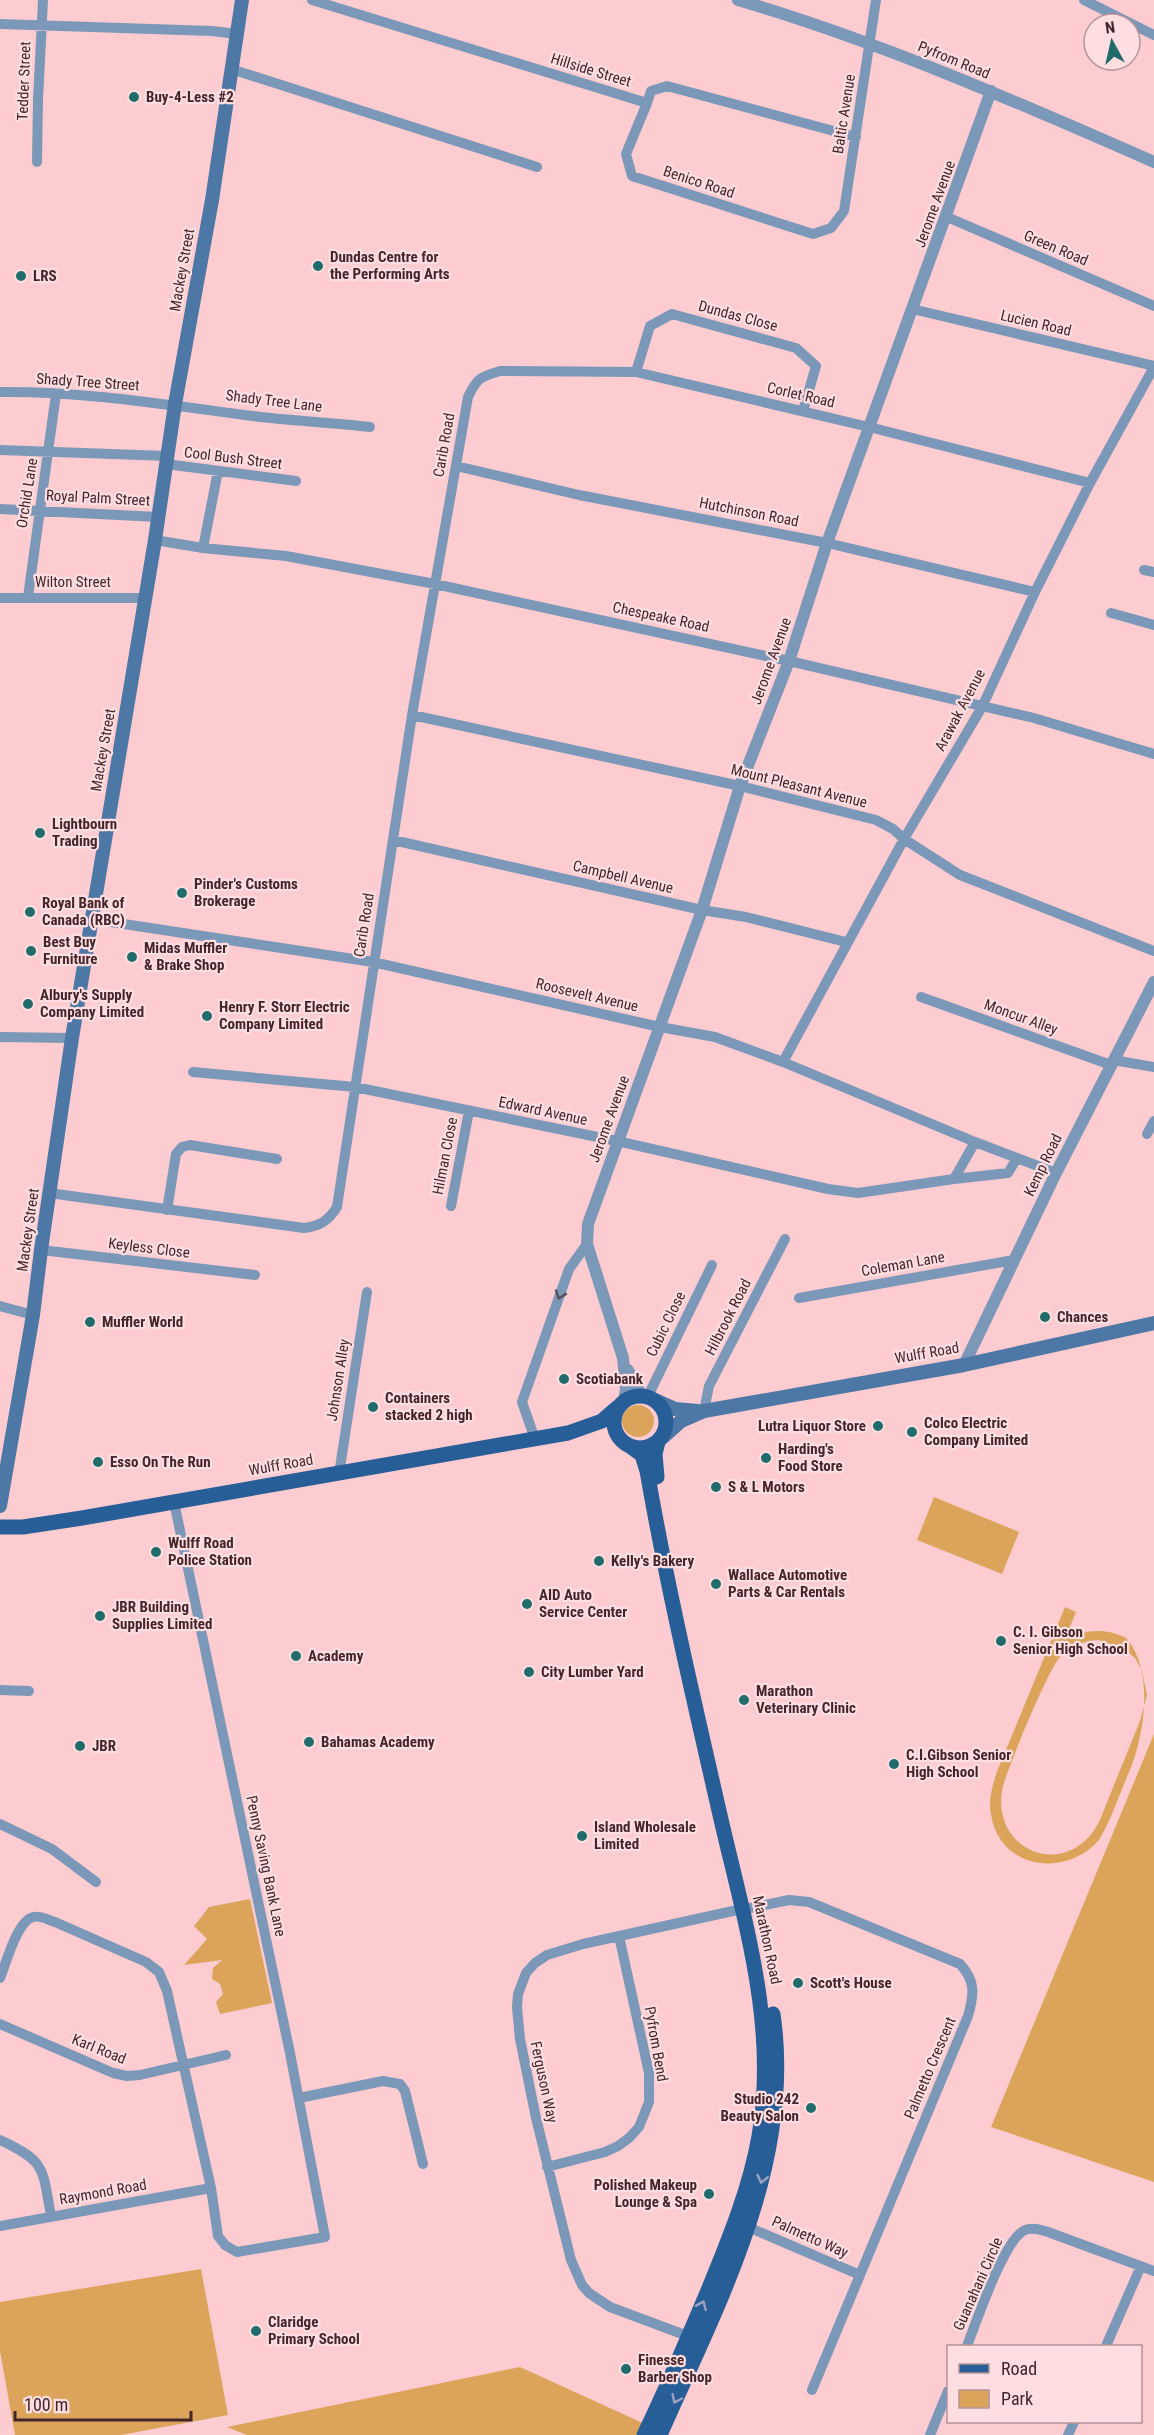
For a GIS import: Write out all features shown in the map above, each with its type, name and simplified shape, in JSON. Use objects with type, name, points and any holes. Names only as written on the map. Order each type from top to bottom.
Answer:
[{"type":"main road","name":"Mackey Street","points":[[0,1506],[33,1315],[40,1251],[91,919],[146,597],[175,404],[210,210],[242,0]]},
{"type":"main road","name":"Wulff Road","points":[[659,1440],[681,1421],[704,1411],[964,1365],[1154,1323]]},
{"type":"main road","name":"Wulff Road","points":[[649,1398],[675,1409],[704,1411]]},
{"type":"main road","points":[[649,1398],[666,1415],[665,1432],[659,1440],[648,1447],[629,1446],[616,1432],[614,1424],[621,1404],[649,1398]]},
{"type":"main road","name":"Wulff Road","points":[[0,1527],[23,1527],[535,1440],[568,1433],[602,1421],[621,1404]]},
{"type":"main road","name":"Wulff Road","points":[[568,1433],[615,1437],[629,1446]]},
{"type":"main road","name":"Marathon Road","points":[[659,1440],[655,1454],[657,1476],[746,1909],[765,2032],[766,2061],[762,2118],[753,2164],[696,2339],[660,2435]]},
{"type":"main road","name":"Marathon Road","points":[[629,1446],[642,1455],[646,1465],[694,1697],[772,2007],[777,2054],[768,2149],[758,2196],[748,2227],[696,2339],[644,2435]]},
{"type":"street","name":"Tedder Street","points":[[37,162],[43,0]]},
{"type":"street","name":"Hillside Street","points":[[312,0],[647,103],[651,91],[668,86],[856,137]]},
{"type":"street","name":"Pyfrom Road","points":[[738,0],[871,43],[991,91],[1154,162]]},
{"type":"street","name":"Baltic Avenue","points":[[831,228],[844,211],[876,0]]},
{"type":"street","points":[[1084,0],[1154,35]]},
{"type":"street","points":[[0,24],[212,31],[237,34]]},
{"type":"street","points":[[231,69],[537,167]]},
{"type":"street","name":"Jerome Avenue","points":[[621,1404],[626,1389],[623,1358],[587,1244],[588,1224],[702,910],[740,786],[789,661],[827,543],[991,91]]},
{"type":"street","name":"Benico Road","points":[[647,103],[626,154],[632,176],[813,234],[831,228]]},
{"type":"street","name":"Green Road","points":[[947,217],[1154,306]]},
{"type":"street","name":"Lucien Road","points":[[912,309],[1154,367]]},
{"type":"street","name":"Dundas Close","points":[[636,372],[650,326],[672,314],[796,348],[816,366],[803,411]]},
{"type":"street","name":"Arawak Avenue","points":[[783,1062],[846,942],[982,707],[1035,592],[1090,483],[1154,367]]},
{"type":"street","name":"Corlet Road","points":[[500,371],[636,372],[869,427],[1090,483]]},
{"type":"street","name":"Carib Road","points":[[50,1193],[283,1226],[318,1227],[330,1218],[337,1207],[412,715],[468,397],[475,381],[500,371]]},
{"type":"street","name":"Shady Tree Street","points":[[0,392],[56,394],[175,404]]},
{"type":"street","name":"Orchid Lane","points":[[28,597],[38,510],[56,394]]},
{"type":"street","name":"Shady Tree Lane","points":[[175,404],[261,417],[370,426]]},
{"type":"street","name":"Cool Bush Street","points":[[0,450],[167,460],[218,471],[296,481]]},
{"type":"street","name":"Hutchinson Road","points":[[456,466],[579,495],[827,543],[1035,592]]},
{"type":"street","points":[[203,548],[218,471]]},
{"type":"street","name":"Royal Palm Street","points":[[0,508],[158,517]]},
{"type":"street","name":"Chespeake Road","points":[[155,540],[203,548],[286,556],[435,584],[789,661],[1034,718],[1154,754]]},
{"type":"street","name":"Wilton Street","points":[[0,598],[146,597]]},
{"type":"street","points":[[1111,613],[1154,625]]},
{"type":"street","name":"Mount Pleasant Avenue","points":[[412,715],[740,786],[876,820],[960,874],[1154,951]]},
{"type":"street","name":"Campbell Avenue","points":[[393,840],[702,910],[746,917],[846,942]]},
{"type":"street","name":"Roosevelt Avenue","points":[[91,919],[373,962],[660,1027],[715,1037],[783,1062],[1056,1173]]},
{"type":"street","name":"Kemp Road","points":[[964,1365],[1056,1173],[1154,982]]},
{"type":"street","name":"Moncur Alley","points":[[921,997],[1112,1062],[1154,1067]]},
{"type":"street","points":[[0,1037],[72,1038]]},
{"type":"street","name":"Edward Avenue","points":[[193,1071],[355,1087],[828,1189],[858,1193],[1008,1173],[1017,1158]]},
{"type":"street","name":"Hilman Close","points":[[451,1206],[469,1111]]},
{"type":"street","points":[[1147,1134],[1154,1121]]},
{"type":"street","points":[[954,1179],[975,1142]]},
{"type":"street","points":[[167,1210],[176,1154],[182,1147],[190,1145],[277,1159]]},
{"type":"street","name":"Hilbrook Road","points":[[704,1411],[709,1386],[784,1239]]},
{"type":"street","name":"Jerome Avenue","points":[[535,1440],[522,1402],[569,1269],[587,1244]]},
{"type":"street","name":"Keyless Close","points":[[40,1251],[255,1275]]},
{"type":"street","name":"Coleman Lane","points":[[799,1299],[1014,1260]]},
{"type":"street","name":"Cubic Close","points":[[649,1398],[712,1265]]},
{"type":"street","name":"Johnson Alley","points":[[339,1474],[367,1292]]},
{"type":"street","points":[[0,1306],[33,1315]]},
{"type":"street","name":"Jerome Avenue","points":[[623,1358],[649,1398]]},
{"type":"street","name":"Penny Saving Bank Lane","points":[[174,1502],[299,2098],[325,2237],[237,2252],[225,2245],[218,2236],[211,2188]]},
{"type":"street","points":[[0,1690],[29,1691]]},
{"type":"street","points":[[0,1824],[52,1849],[96,1882]]},
{"type":"street","name":"Palmetto Crescent","points":[[746,1909],[789,1900],[809,1902],[952,1960],[960,1964],[971,1977],[972,2000],[968,2016],[812,2390]]},
{"type":"street","name":"Ferguson Way","points":[[696,2339],[609,2307],[582,2285],[571,2260],[548,2167],[519,2030],[517,2007],[521,1984],[535,1963],[547,1955],[583,1944],[746,1909]]},
{"type":"street","points":[[0,1978],[20,1928],[33,1917],[56,1922],[133,1955],[159,1972],[167,1991],[185,2065],[211,2188]]},
{"type":"street","name":"Pyfrom Bend","points":[[548,2167],[605,2152],[629,2139],[639,2127],[649,2102],[649,2073],[619,1936]]},
{"type":"street","name":"Karl Road","points":[[0,2024],[113,2073],[127,2076],[225,2055]]},
{"type":"street","points":[[299,2098],[383,2080],[400,2084],[405,2091],[423,2164]]},
{"type":"street","points":[[0,2140],[27,2153],[40,2167],[51,2216]]},
{"type":"street","name":"Raymond Road","points":[[0,2226],[211,2188]]},
{"type":"street","name":"Palmetto Way","points":[[748,2227],[860,2275]]},
{"type":"street","name":"Guanahani Circle","points":[[967,2345],[1004,2256],[1017,2235],[1026,2229],[1048,2232],[1154,2271]]},
{"type":"street","points":[[1106,2345],[1141,2266]]},
{"type":"street","points":[[930,2435],[947,2393]]},
{"type":"green space","points":[[638,1405],[649,1410],[654,1421],[649,1432],[638,1437],[627,1432],[622,1421],[627,1410]]},
{"type":"green space","points":[[934,1497],[1019,1532],[1002,1574],[917,1540]]},
{"type":"green space","points":[[1065,1607],[1076,1612],[1065,1639],[1095,1631],[1111,1632],[1126,1638],[1135,1651],[1141,1669],[1135,1658],[1123,1648],[1098,1640],[1071,1647],[1063,1653],[1049,1676],[1021,1737],[1003,1786],[1002,1809],[1007,1828],[1018,1842],[1033,1851],[1051,1855],[1068,1851],[1085,1841],[1099,1822],[1144,1707],[1134,1760],[1099,1840],[1085,1852],[1069,1860],[1053,1863],[1036,1862],[1020,1857],[1007,1847],[997,1833],[991,1815],[990,1800],[996,1774]]},
{"type":"green space","points":[[1154,1734],[1154,2182],[991,2127]]},
{"type":"green space","points":[[250,1899],[272,2003],[220,2014],[216,2002],[223,1994],[220,1984],[212,1979],[213,1968],[222,1960],[184,1965],[207,1939],[194,1926],[209,1907]]},
{"type":"green space","points":[[201,2269],[228,2415],[121,2435],[15,2435],[0,2351],[0,2302]]},
{"type":"green space","points":[[520,2367],[645,2424],[641,2435],[247,2435],[227,2427]]},
{"type":"place","name":"Buy-4-Less #2","points":[[134,97]]},
{"type":"place","name":"Dundas Centre for the Performing Arts","points":[[318,266]]},
{"type":"place","name":"LRS","points":[[21,276]]},
{"type":"place","name":"Lightbourn Trading","points":[[40,833]]},
{"type":"place","name":"Pinder's Customs Brokerage","points":[[182,893]]},
{"type":"place","name":"Royal Bank of Canada (RBC)","points":[[30,912]]},
{"type":"place","name":"Best Buy Furniture","points":[[31,951]]},
{"type":"place","name":"Midas Muffler & Brake Shop","points":[[132,957]]},
{"type":"place","name":"Albury's Supply Company Limited","points":[[28,1004]]},
{"type":"place","name":"Henry F. Storr Electric Company Limited","points":[[207,1016]]},
{"type":"place","name":"Chances","points":[[1045,1317]]},
{"type":"place","name":"Muffler World","points":[[90,1322]]},
{"type":"place","name":"Scotiabank","points":[[564,1379]]},
{"type":"place","name":"Containers stacked 2 high","points":[[373,1407]]},
{"type":"place","name":"Lutra Liquor Store","points":[[878,1426]]},
{"type":"place","name":"Colco Electric Company Limited","points":[[912,1432]]},
{"type":"place","name":"Harding's Food Store","points":[[766,1458]]},
{"type":"place","name":"Esso On The Run","points":[[98,1462]]},
{"type":"place","name":"S & L Motors","points":[[716,1487]]},
{"type":"place","name":"Wulff Road Police Station","points":[[156,1552]]},
{"type":"place","name":"Kelly's Bakery","points":[[599,1561]]},
{"type":"place","name":"Wallace Automotive Parts & Car Rentals","points":[[716,1584]]},
{"type":"place","name":"AID Auto Service Center","points":[[527,1604]]},
{"type":"place","name":"JBR Building Supplies Limited","points":[[100,1616]]},
{"type":"place","name":"C. I. Gibson Senior High School","points":[[1001,1641]]},
{"type":"place","name":"Academy","points":[[296,1656]]},
{"type":"place","name":"City Lumber Yard","points":[[529,1672]]},
{"type":"place","name":"Marathon Veterinary Clinic","points":[[744,1700]]},
{"type":"place","name":"Bahamas Academy","points":[[309,1742]]},
{"type":"place","name":"JBR","points":[[80,1746]]},
{"type":"place","name":"C.I.Gibson Senior High School","points":[[894,1764]]},
{"type":"place","name":"Island Wholesale Limited","points":[[582,1836]]},
{"type":"place","name":"Scott's House","points":[[798,1983]]},
{"type":"place","name":"Studio 242 Beauty Salon","points":[[811,2108]]},
{"type":"place","name":"Polished Makeup Lounge & Spa","points":[[709,2194]]},
{"type":"place","name":"Claridge Primary School","points":[[256,2331]]},
{"type":"place","name":"Finesse Barber Shop","points":[[626,2369]]}]
